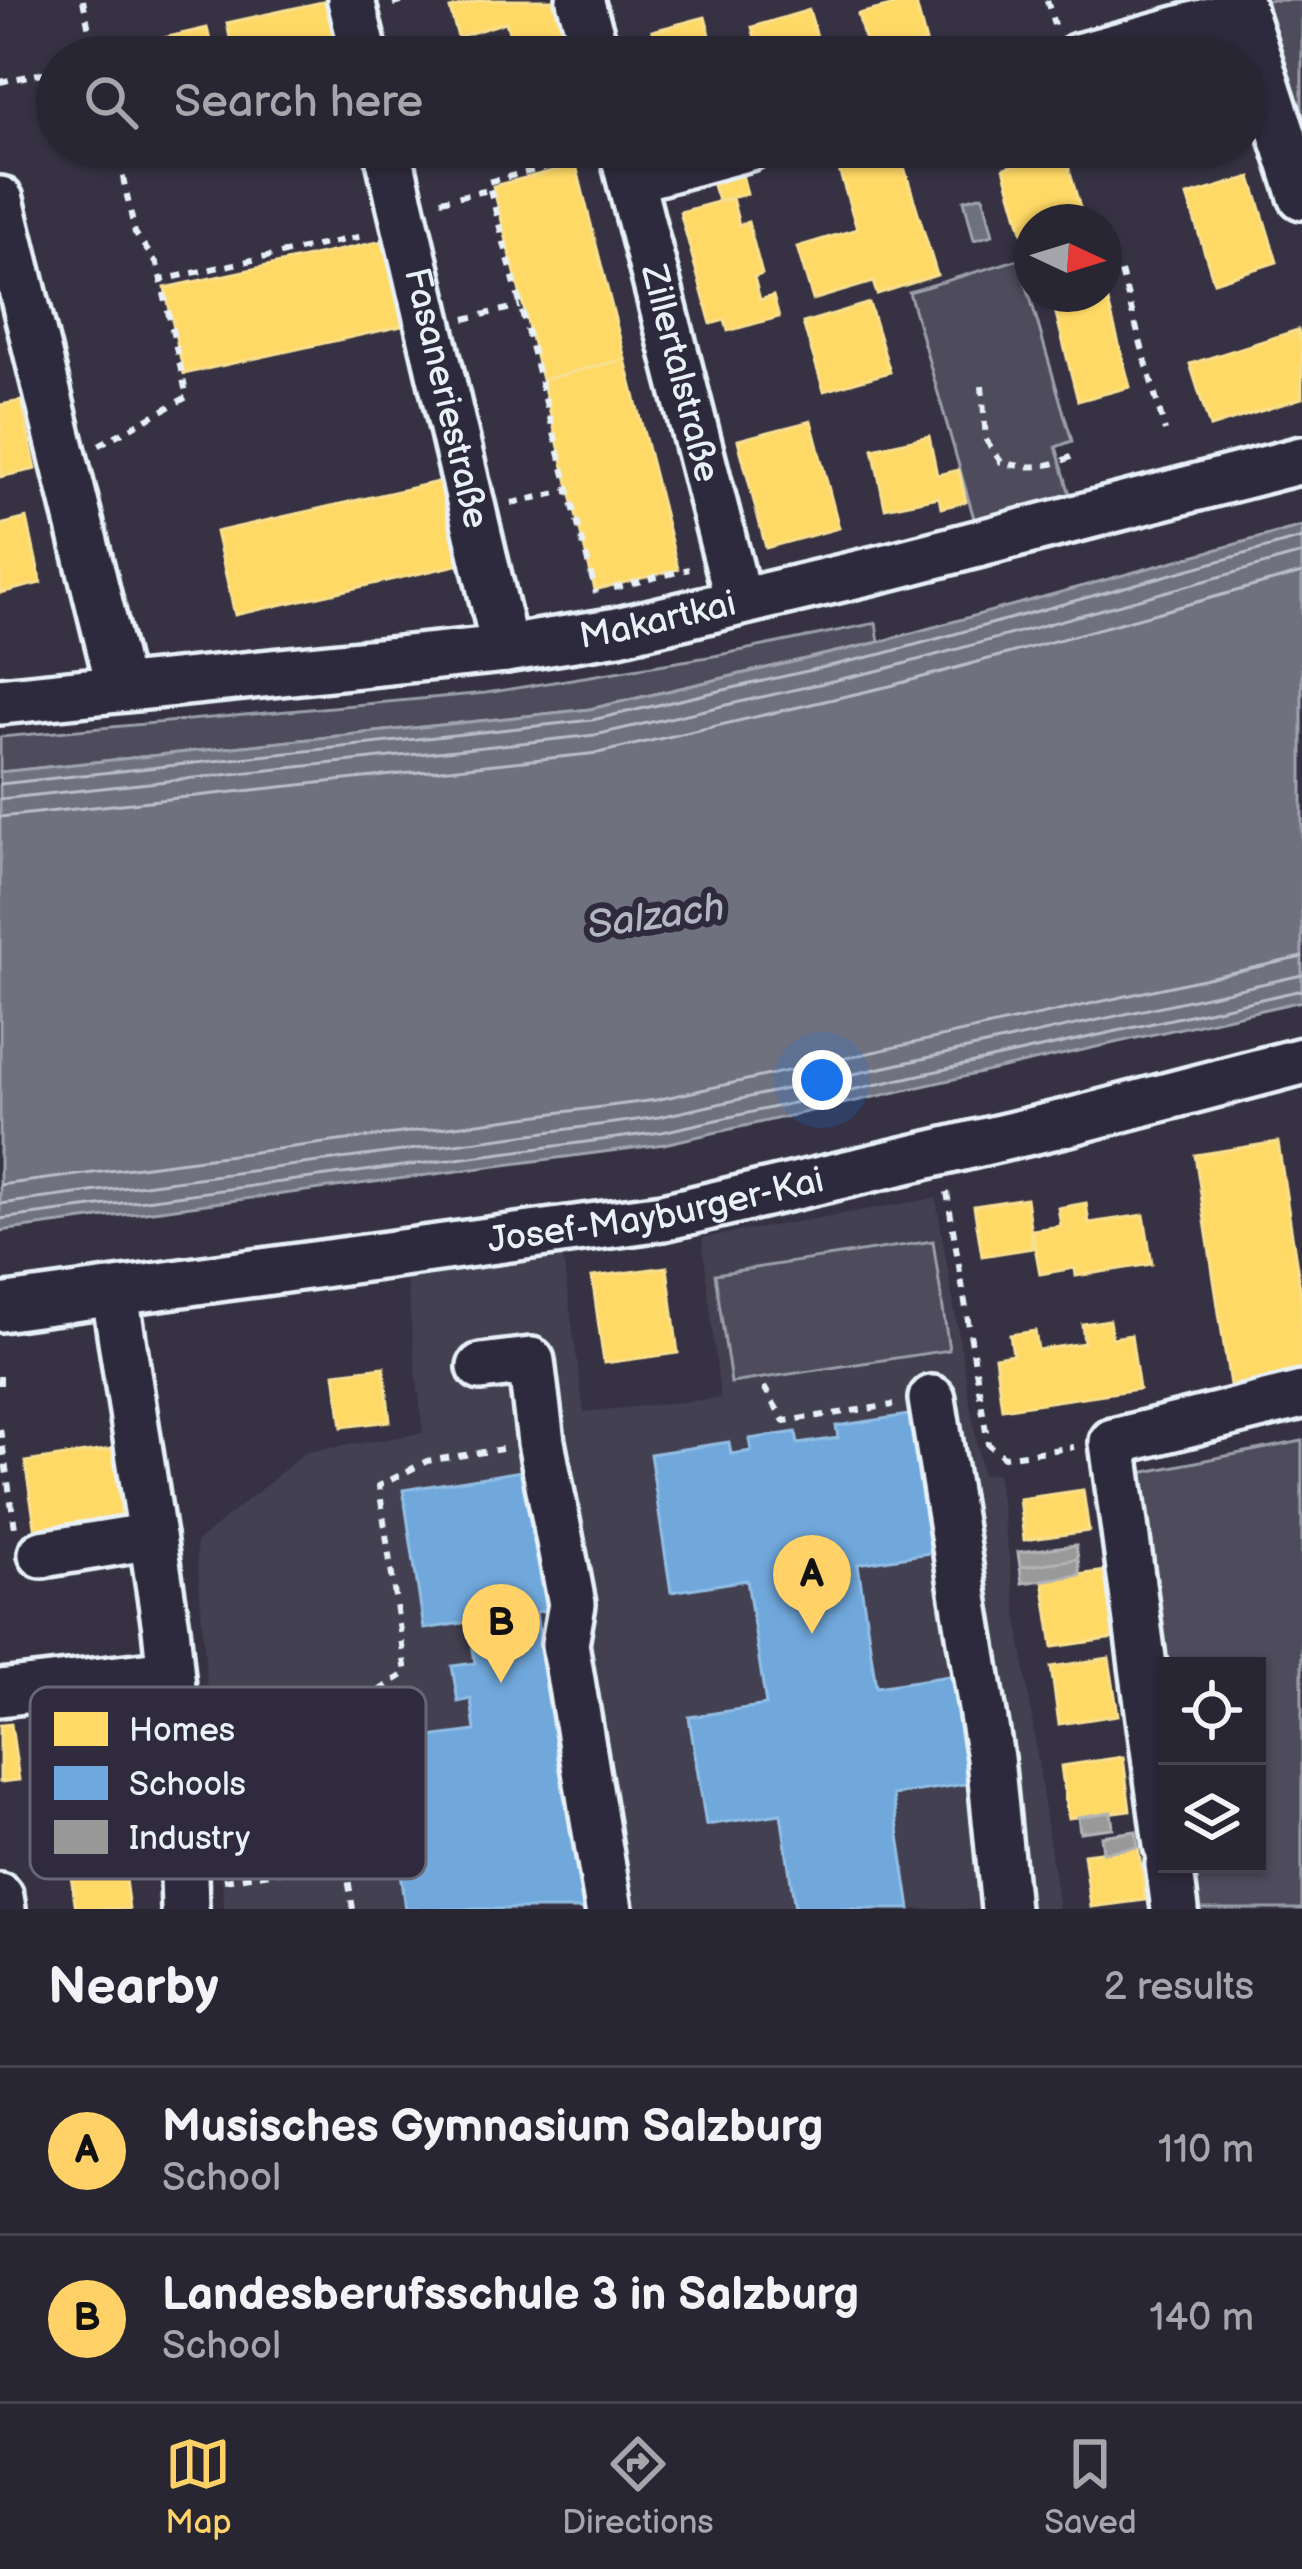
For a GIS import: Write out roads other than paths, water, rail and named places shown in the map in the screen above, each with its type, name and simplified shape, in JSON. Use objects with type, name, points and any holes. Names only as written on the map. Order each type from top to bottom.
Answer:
[{"type":"street","points":[[352,0],[360,36]]},
{"type":"street","points":[[580,0],[591,36]]},
{"type":"street","points":[[1145,36],[1241,6],[1251,36]]},
{"type":"street","points":[[1266,84],[1302,196]]},
{"type":"street","name":"Fasaneriestraße","points":[[391,168],[505,649]]},
{"type":"street","name":"Zillertalstraße","points":[[628,168],[734,601]]},
{"type":"street","points":[[0,200],[120,688]]},
{"type":"street","name":"Makartkai","points":[[0,701],[505,649],[618,631],[914,561],[1302,460]]},
{"type":"street","name":"Josef-Mayburger-Kai","points":[[0,1308],[663,1217],[1069,1122],[1302,1060]]},
{"type":"street","points":[[115,1294],[171,1687]]},
{"type":"street","points":[[481,1366],[532,1361],[541,1442],[572,1604],[565,1644],[609,1909]]},
{"type":"street","points":[[1158,1778],[1113,1442],[1302,1395]]},
{"type":"street","points":[[932,1399],[990,1758],[1005,1909]]},
{"type":"street","points":[[42,1554],[152,1536]]},
{"type":"street","points":[[51,1687],[169,1673]]},
{"type":"street","points":[[0,1693],[30,1689]]},
{"type":"street","points":[[1170,1873],[1175,1909]]},
{"type":"street","points":[[0,1897],[2,1909]]},
{"type":"water","points":[[983,195],[993,235],[974,240],[964,200]]},
{"type":"water","name":"Salzach","points":[[1302,526],[1302,1001],[664,1144],[0,1231],[0,772],[590,709],[879,642]]},
{"type":"place","name":"Musisches Gymnasium Salzburg","points":[[812,1634]]},
{"type":"place","name":"Landesberufsschule 3 in Salzburg","points":[[501,1683]]}]
